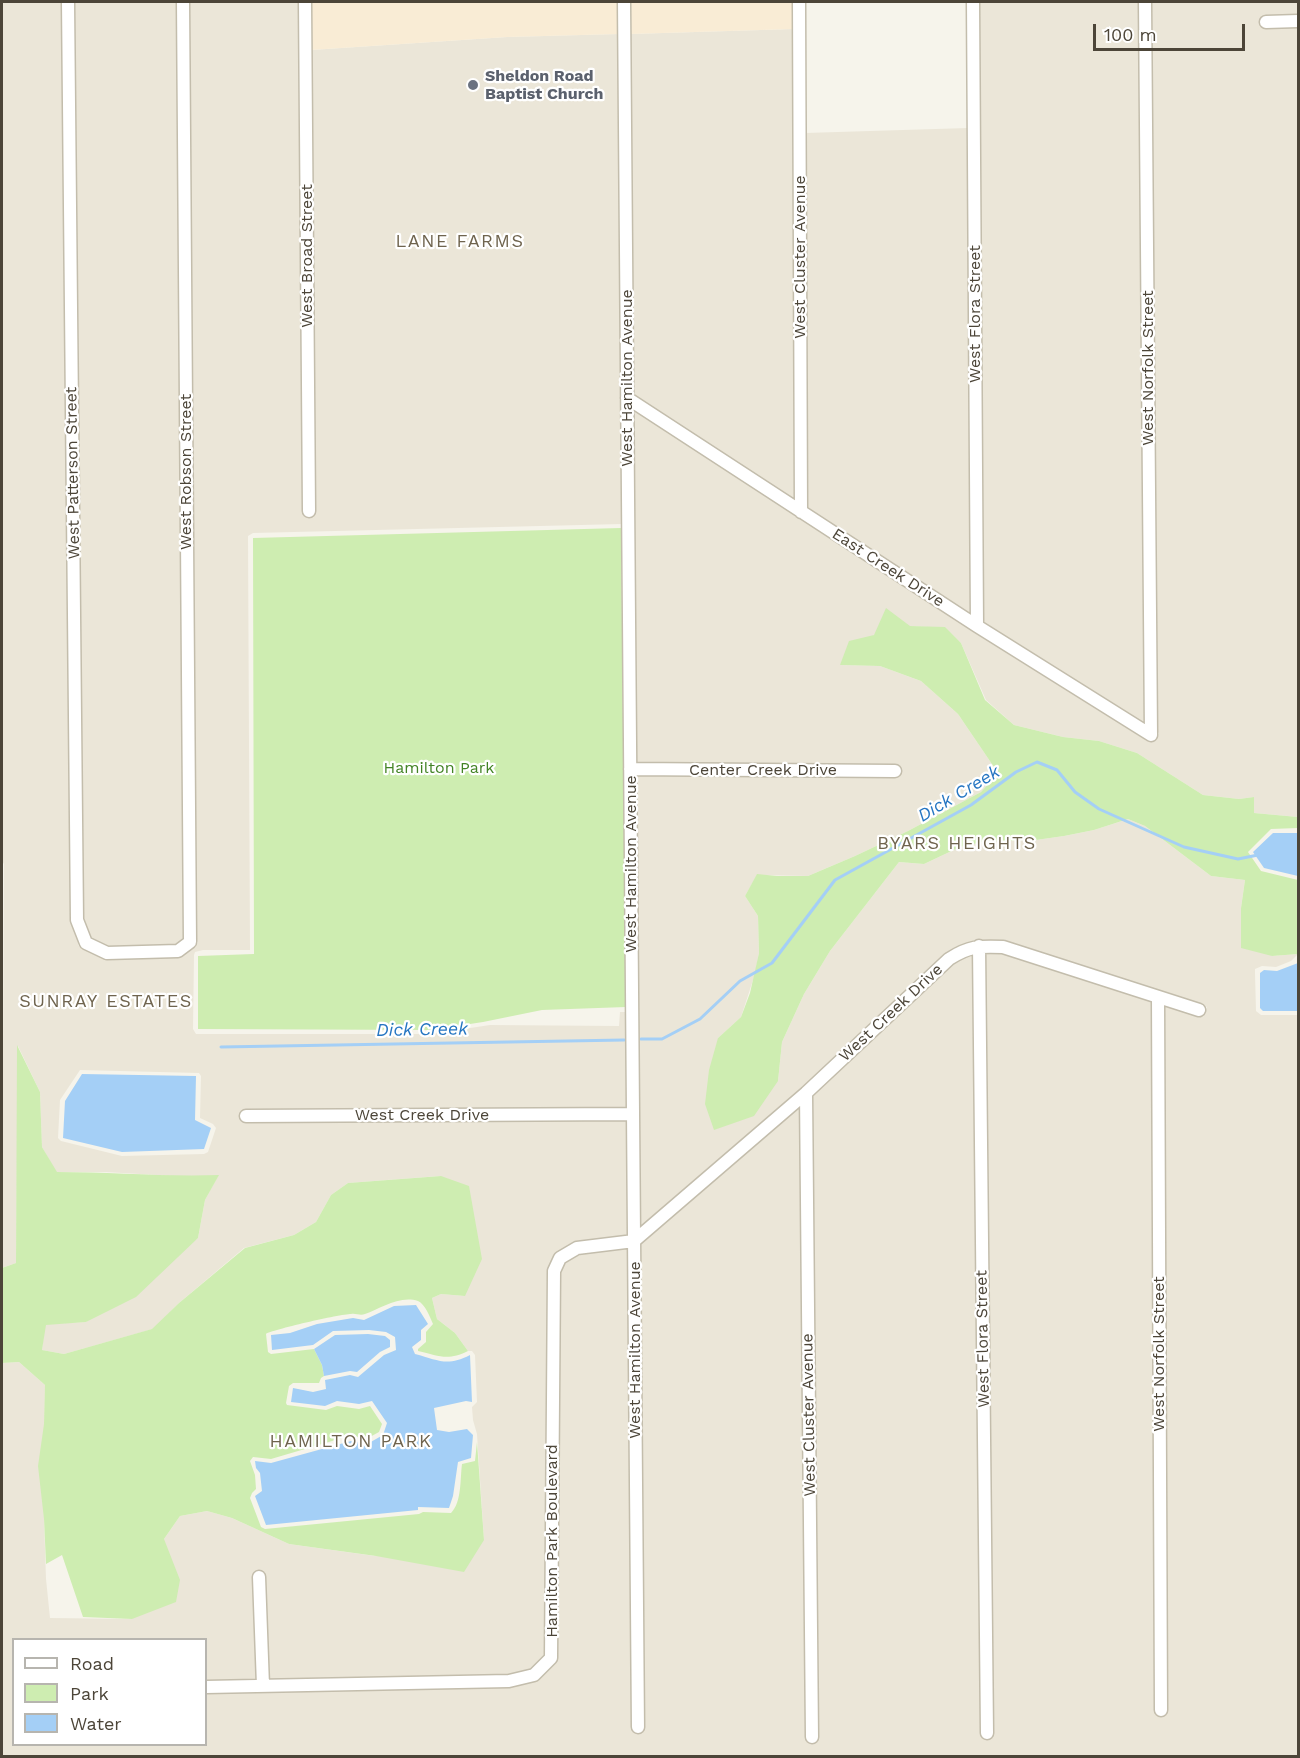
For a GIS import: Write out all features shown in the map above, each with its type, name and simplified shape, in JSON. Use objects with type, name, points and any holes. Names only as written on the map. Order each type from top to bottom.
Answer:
[{"type":"street","name":"West Patterson Street","points":[[68,2],[77,920],[86,943],[107,953],[178,951],[190,942]]},
{"type":"street","name":"West Robson Street","points":[[183,2],[190,942]]},
{"type":"street","name":"West Broad Street","points":[[305,2],[309,511]]},
{"type":"street","name":"West Hamilton Avenue","points":[[624,2],[638,1727]]},
{"type":"street","name":"West Cluster Avenue","points":[[799,2],[801,512]]},
{"type":"street","name":"West Flora Street","points":[[973,2],[976,626]]},
{"type":"street","name":"West Norfolk Street","points":[[1145,2],[1151,735]]},
{"type":"street","points":[[1266,22],[1299,21]]},
{"type":"street","name":"East Creek Drive","points":[[627,398],[976,626],[1151,735]]},
{"type":"street","name":"Center Creek Drive","points":[[630,769],[895,771]]},
{"type":"street","name":"West Flora Street","points":[[979,946],[987,1733]]},
{"type":"street","name":"West Creek Drive","points":[[634,1241],[806,1093],[948,959],[962,950],[979,946],[1003,947],[1199,1010]]},
{"type":"street","name":"West Norfolk Street","points":[[1158,997],[1161,1710]]},
{"type":"street","name":"West Cluster Avenue","points":[[806,1093],[812,1737]]},
{"type":"street","name":"West Creek Drive","points":[[246,1116],[633,1114]]},
{"type":"street","name":"Hamilton Park Boulevard","points":[[207,1687],[509,1681],[534,1675],[551,1658],[554,1271],[560,1258],[577,1248],[634,1241]]},
{"type":"street","points":[[260,1577],[263,1686]]},
{"type":"shaded area","points":[[2,2],[62,2],[72,920],[78,945],[82,949],[195,947],[198,942],[195,939],[189,2],[299,2],[303,516],[314,515],[311,50],[507,37],[618,34],[621,397],[619,399],[621,401],[622,524],[253,533],[248,536],[250,950],[203,950],[195,952],[194,955],[193,1029],[196,1034],[431,1034],[490,1025],[619,1026],[620,1012],[626,1012],[627,1109],[240,1111],[241,1121],[627,1120],[628,1236],[555,1256],[548,1271],[545,1656],[531,1670],[509,1676],[268,1681],[265,1572],[254,1572],[257,1681],[207,1682],[207,1638],[12,1638],[12,1746],[207,1746],[207,1692],[509,1686],[555,1661],[559,1272],[565,1261],[579,1253],[628,1247],[632,1732],[644,1732],[640,1243],[800,1105],[806,1742],[818,1742],[812,1095],[952,963],[973,953],[982,1737],[993,1738],[985,951],[1001,952],[1152,1001],[1155,1715],[1167,1715],[1164,1005],[1203,1017],[1207,1007],[1005,942],[973,941],[959,946],[944,956],[804,1088],[800,1088],[800,1091],[640,1229],[636,775],[900,777],[901,767],[636,764],[633,409],[971,631],[975,631],[1145,737],[1145,740],[1152,742],[1157,740],[1159,733],[1157,732],[1151,2],[1298,2],[1298,16],[1260,17],[1261,27],[1298,26],[1298,817],[1254,813],[1254,797],[1239,799],[1203,795],[1137,753],[1099,741],[1063,737],[1014,725],[986,700],[961,643],[945,628],[910,626],[874,635],[840,665],[880,666],[921,681],[958,714],[998,773],[981,792],[908,831],[808,876],[757,875],[745,896],[758,916],[759,953],[755,974],[741,1017],[718,1038],[778,1081],[782,1042],[804,994],[830,951],[899,862],[924,864],[960,847],[987,841],[1036,840],[1064,836],[1094,830],[1128,819],[1145,826],[1211,876],[1245,880],[1241,908],[1272,956],[1298,954],[1291,961],[1276,967],[1262,966],[1255,969],[1255,973],[1256,1011],[1261,1015],[1298,1015],[1298,1756],[2,1756],[2,1363],[19,1362],[45,1385],[44,1519],[50,1618],[132,1619],[164,1539],[180,1516],[207,1511],[232,1518],[289,1544],[375,1556],[484,1540],[477,1434],[472,1407],[477,1402],[475,1355],[472,1351],[468,1351],[455,1333],[437,1319],[432,1298],[441,1294],[465,1296],[440,1176],[348,1183],[331,1195],[316,1222],[294,1235],[244,1248],[179,1303],[153,1329],[64,1354],[42,1350],[45,1324],[86,1322],[198,1238],[205,1200],[218,1176],[56,1172],[42,1147],[40,1092],[18,1046],[16,1263],[2,1268],[4,864],[2,861]],"holes":[[[80,1070],[199,1073],[201,1076],[200,1118],[213,1124],[216,1128],[208,1152],[204,1154],[122,1156],[61,1141],[58,1138],[60,1100]]]},
{"type":"shaded area","points":[[74,2],[177,2],[184,939],[176,946],[109,948],[90,939],[83,919]]},
{"type":"shaded area","points":[[311,2],[618,2],[618,34],[507,37],[311,50]]},
{"type":"shaded area","points":[[629,2],[793,2],[793,29],[630,34]]},
{"type":"shaded area","points":[[979,2],[1139,2],[1145,725],[982,623]]},
{"type":"shaded area","points":[[793,29],[795,502],[633,396],[630,34]]},
{"type":"shaded area","points":[[968,128],[971,616],[807,509],[805,133]]},
{"type":"green space","name":"Hamilton Park","points":[[621,528],[626,1007],[542,1010],[431,1030],[198,1029],[198,956],[254,954],[253,538]]},
{"type":"green space","points":[[886,608],[910,626],[945,627],[961,643],[985,700],[1014,725],[1063,737],[1099,741],[1137,753],[1203,795],[1239,799],[1254,797],[1254,813],[1298,817],[1298,828],[1271,829],[1248,852],[1261,871],[1298,880],[1298,954],[1272,956],[1241,948],[1241,908],[1245,880],[1211,876],[1145,826],[1128,819],[1094,830],[1064,836],[1036,840],[987,841],[960,847],[924,864],[899,862],[830,951],[804,994],[782,1042],[778,1081],[754,1116],[714,1130],[705,1104],[709,1070],[718,1038],[741,1017],[750,993],[759,953],[758,916],[745,896],[757,874],[808,876],[908,831],[981,792],[998,773],[958,714],[921,681],[880,666],[840,665],[849,641],[874,635]]},
{"type":"green space","points":[[17,1045],[40,1092],[42,1147],[57,1172],[219,1175],[205,1200],[198,1238],[136,1297],[86,1322],[46,1325],[42,1350],[64,1354],[152,1329],[179,1303],[245,1248],[294,1235],[316,1222],[331,1195],[348,1183],[441,1176],[469,1186],[482,1259],[465,1296],[441,1294],[432,1298],[437,1319],[455,1333],[468,1351],[449,1357],[418,1351],[426,1342],[426,1332],[433,1324],[423,1305],[411,1300],[390,1303],[363,1315],[334,1317],[266,1334],[268,1352],[271,1354],[314,1349],[322,1365],[324,1376],[319,1383],[293,1383],[289,1386],[287,1405],[326,1410],[337,1406],[359,1409],[370,1406],[382,1424],[379,1432],[368,1438],[349,1436],[271,1459],[253,1457],[250,1461],[255,1475],[256,1489],[250,1498],[261,1527],[265,1529],[423,1512],[451,1513],[459,1497],[462,1464],[475,1461],[477,1442],[484,1540],[464,1572],[376,1556],[289,1544],[232,1518],[207,1511],[180,1516],[164,1539],[180,1580],[176,1602],[132,1619],[83,1617],[62,1555],[46,1564],[38,1466],[44,1424],[45,1385],[19,1362],[2,1363],[2,1268],[16,1263]]},
{"type":"water","points":[[1273,833],[1298,833],[1298,876],[1264,868],[1253,852]]},
{"type":"water","points":[[1298,963],[1298,1011],[1263,1011],[1260,1008],[1260,973],[1264,970],[1277,971]]},
{"type":"water","points":[[82,1074],[196,1076],[195,1120],[211,1128],[204,1149],[122,1152],[63,1138],[65,1101]]},
{"type":"water","points":[[416,1305],[428,1324],[421,1330],[421,1340],[412,1347],[415,1354],[449,1362],[470,1355],[472,1402],[466,1401],[434,1408],[437,1430],[449,1432],[467,1429],[473,1435],[471,1458],[458,1462],[449,1508],[418,1507],[418,1510],[266,1525],[255,1496],[262,1491],[260,1473],[255,1461],[271,1463],[351,1441],[369,1443],[383,1435],[387,1423],[372,1401],[359,1404],[337,1401],[325,1406],[291,1402],[293,1388],[313,1392],[326,1389],[325,1380],[350,1375],[358,1377],[384,1355],[396,1350],[395,1337],[386,1332],[333,1331],[313,1345],[272,1350],[271,1335],[290,1333],[317,1324],[353,1318],[364,1320],[394,1306]]},
{"type":"water","points":[[335,1335],[385,1336],[390,1340],[390,1347],[380,1352],[357,1372],[350,1371],[324,1376],[322,1365],[314,1349]]},
{"type":"waterway","name":"Dick Creek","points":[[641,1039],[662,1039],[700,1019],[740,981],[772,963],[835,880],[971,805],[1016,772],[1037,762],[1057,770],[1075,792],[1099,809],[1184,847],[1238,859],[1258,855]]},
{"type":"waterway","name":"Dick Creek","points":[[221,1047],[624,1040]]},
{"type":"place","name":"Sheldon Road Baptist Church","points":[[473,85]]},
{"type":"district","name":"LANE FARMS","points":[[460,242]]},
{"type":"district","name":"BYARS HEIGHTS","points":[[957,844]]},
{"type":"district","name":"SUNRAY ESTATES","points":[[106,1002]]},
{"type":"district","name":"HAMILTON PARK","points":[[351,1442]]}]
